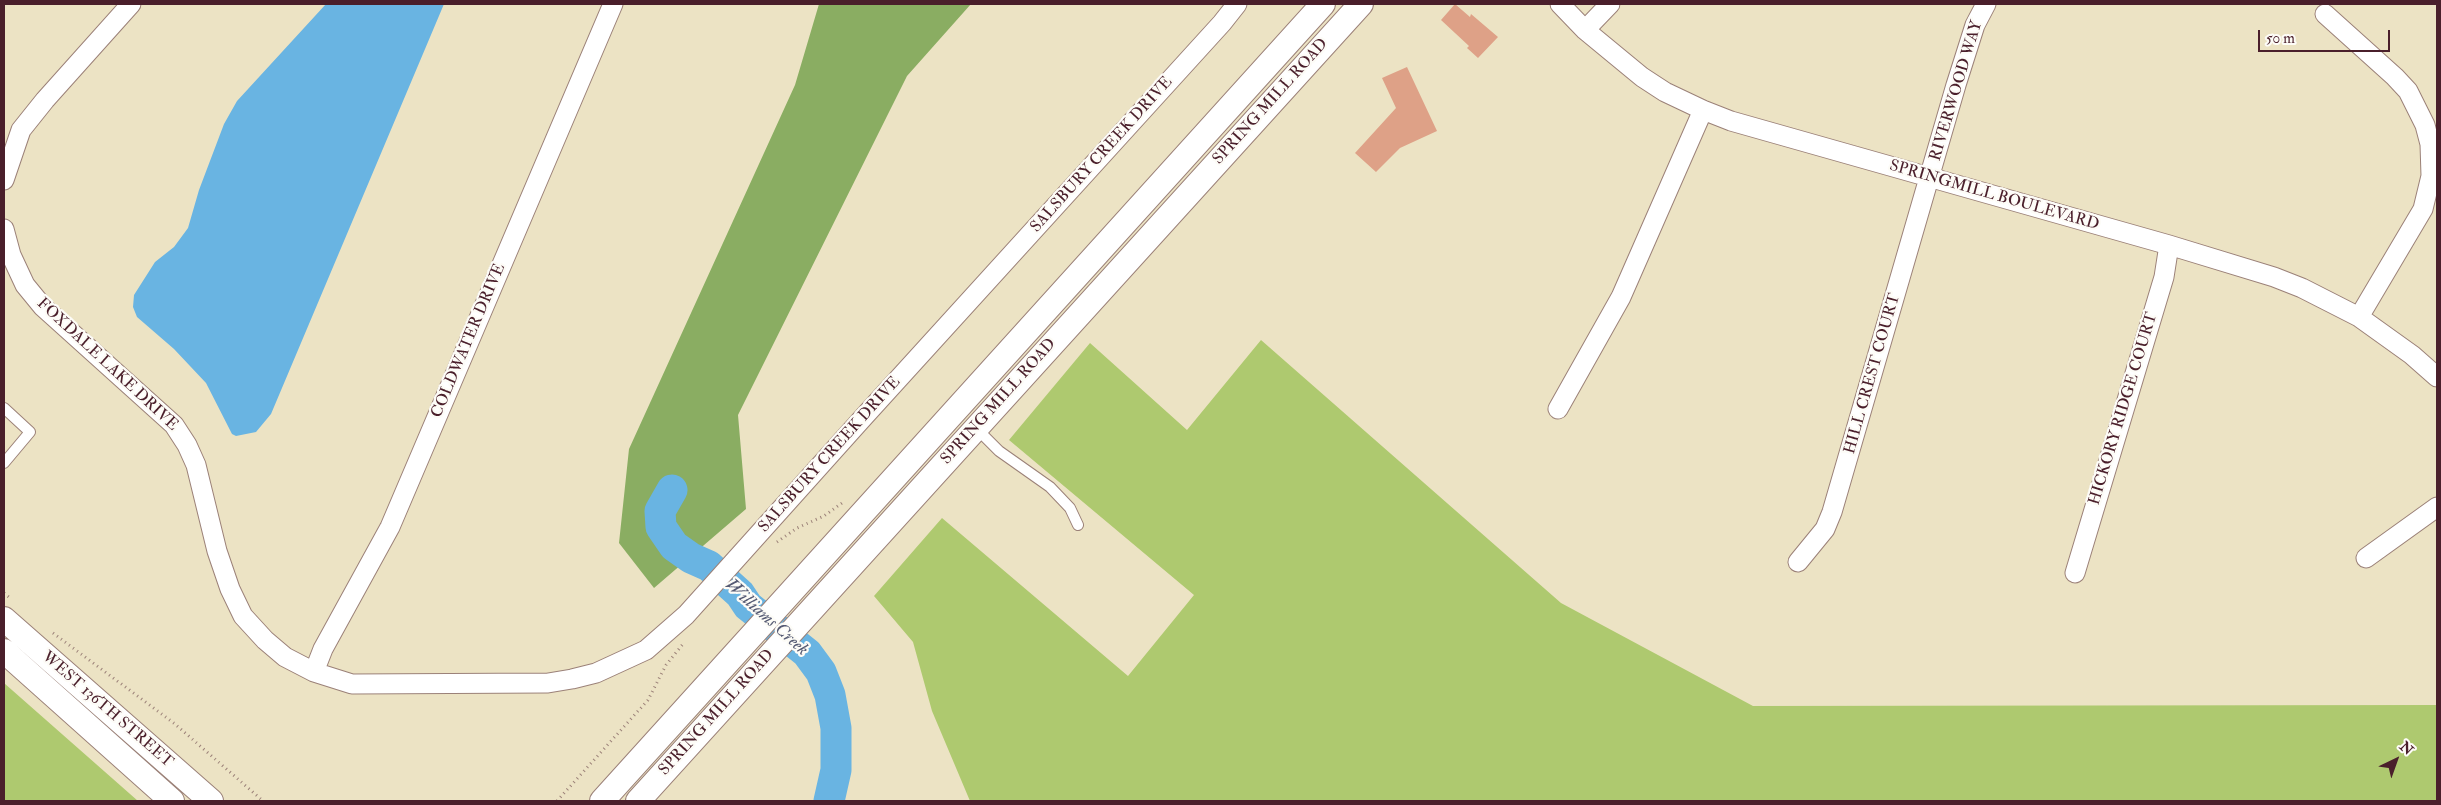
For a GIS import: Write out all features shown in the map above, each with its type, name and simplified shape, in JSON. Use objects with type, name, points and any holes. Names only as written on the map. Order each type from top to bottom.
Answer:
[{"type":"street","points":[[4,180],[21,130],[45,100],[132,4]]},
{"type":"street","name":"COLDWATER DRIVE","points":[[314,672],[323,649],[390,527],[613,4]]},
{"type":"street","name":"SALSBURY CREEK DRIVE","points":[[314,672],[352,684],[397,686],[548,683],[596,673],[646,650],[668,633],[714,585],[861,420],[1222,23],[1237,4]]},
{"type":"street","name":"SPRING MILL ROAD","points":[[602,801],[1323,4]]},
{"type":"street","name":"SPRING MILL ROAD","points":[[638,801],[1361,4]]},
{"type":"street","name":"SPRINGMILL BOULEVARD","points":[[1560,4],[1585,30],[1642,76],[1665,92],[1702,110],[1731,121],[2170,245],[2302,288],[2359,318],[2412,355],[2437,377]]},
{"type":"street","points":[[1585,30],[1610,4]]},
{"type":"street","name":"RIVERWOOD WAY","points":[[1930,178],[1958,77],[1975,25],[1986,4]]},
{"type":"street","points":[[2325,14],[2396,77],[2408,91],[2426,125],[2430,144],[2431,176],[2423,209],[2359,318]]},
{"type":"street","points":[[1558,409],[1621,297],[1702,110]]},
{"type":"street","name":"HILL CREST COURT","points":[[1798,562],[1824,529],[1832,512],[1930,178]]},
{"type":"street","name":"FOXDALE LAKE DRIVE","points":[[4,229],[11,255],[25,285],[43,307],[178,432],[187,444],[196,465],[218,551],[230,589],[243,616],[264,640],[285,657],[314,672]]},
{"type":"street","name":"HICKORY RIDGE COURT","points":[[2075,573],[2164,277],[2170,245]]},
{"type":"street","points":[[2366,558],[2437,507]]},
{"type":"street","name":"WEST 136TH STREET","points":[[10,611],[211,801]]},
{"type":"street","name":"WEST 136TH STREET","points":[[4,651],[172,801]]},
{"type":"lane","points":[[4,408],[30,432],[4,463]]},
{"type":"lane","points":[[976,427],[999,451],[1050,487],[1070,508],[1078,525]]},
{"type":"path","points":[[775,544],[797,528],[824,516],[849,496]]},
{"type":"path","points":[[4,593],[10,611]]},
{"type":"path","points":[[51,631],[176,724],[263,801]]},
{"type":"path","points":[[557,801],[648,700],[666,665],[688,638]]},
{"type":"green space","points":[[819,4],[971,4],[907,76],[738,415],[746,509],[654,588],[619,543],[629,449],[795,85]]},
{"type":"green space","points":[[1261,340],[1561,603],[1753,706],[2437,705],[2437,801],[970,801],[932,711],[913,642],[874,596],[942,518],[1128,676],[1194,595],[1009,440],[1090,343],[1187,430]]},
{"type":"green space","points":[[4,683],[138,801],[4,801]]},
{"type":"water","points":[[326,4],[444,4],[271,414],[256,432],[236,436],[232,434],[206,383],[174,349],[137,317],[133,307],[134,295],[155,262],[174,247],[188,228],[199,190],[224,124],[237,101]]},
{"type":"building","points":[[1455,4],[1470,17],[1471,14],[1498,37],[1478,58],[1467,48],[1469,46],[1441,20]]},
{"type":"building","points":[[1407,67],[1437,131],[1400,148],[1376,172],[1355,153],[1396,108],[1382,78]]},
{"type":"waterway","name":"Williams Creek","points":[[672,490],[660,511],[661,527],[674,546],[691,558],[709,566],[740,594],[748,606],[807,653],[821,672],[830,695],[836,728],[836,770],[829,801]]}]
